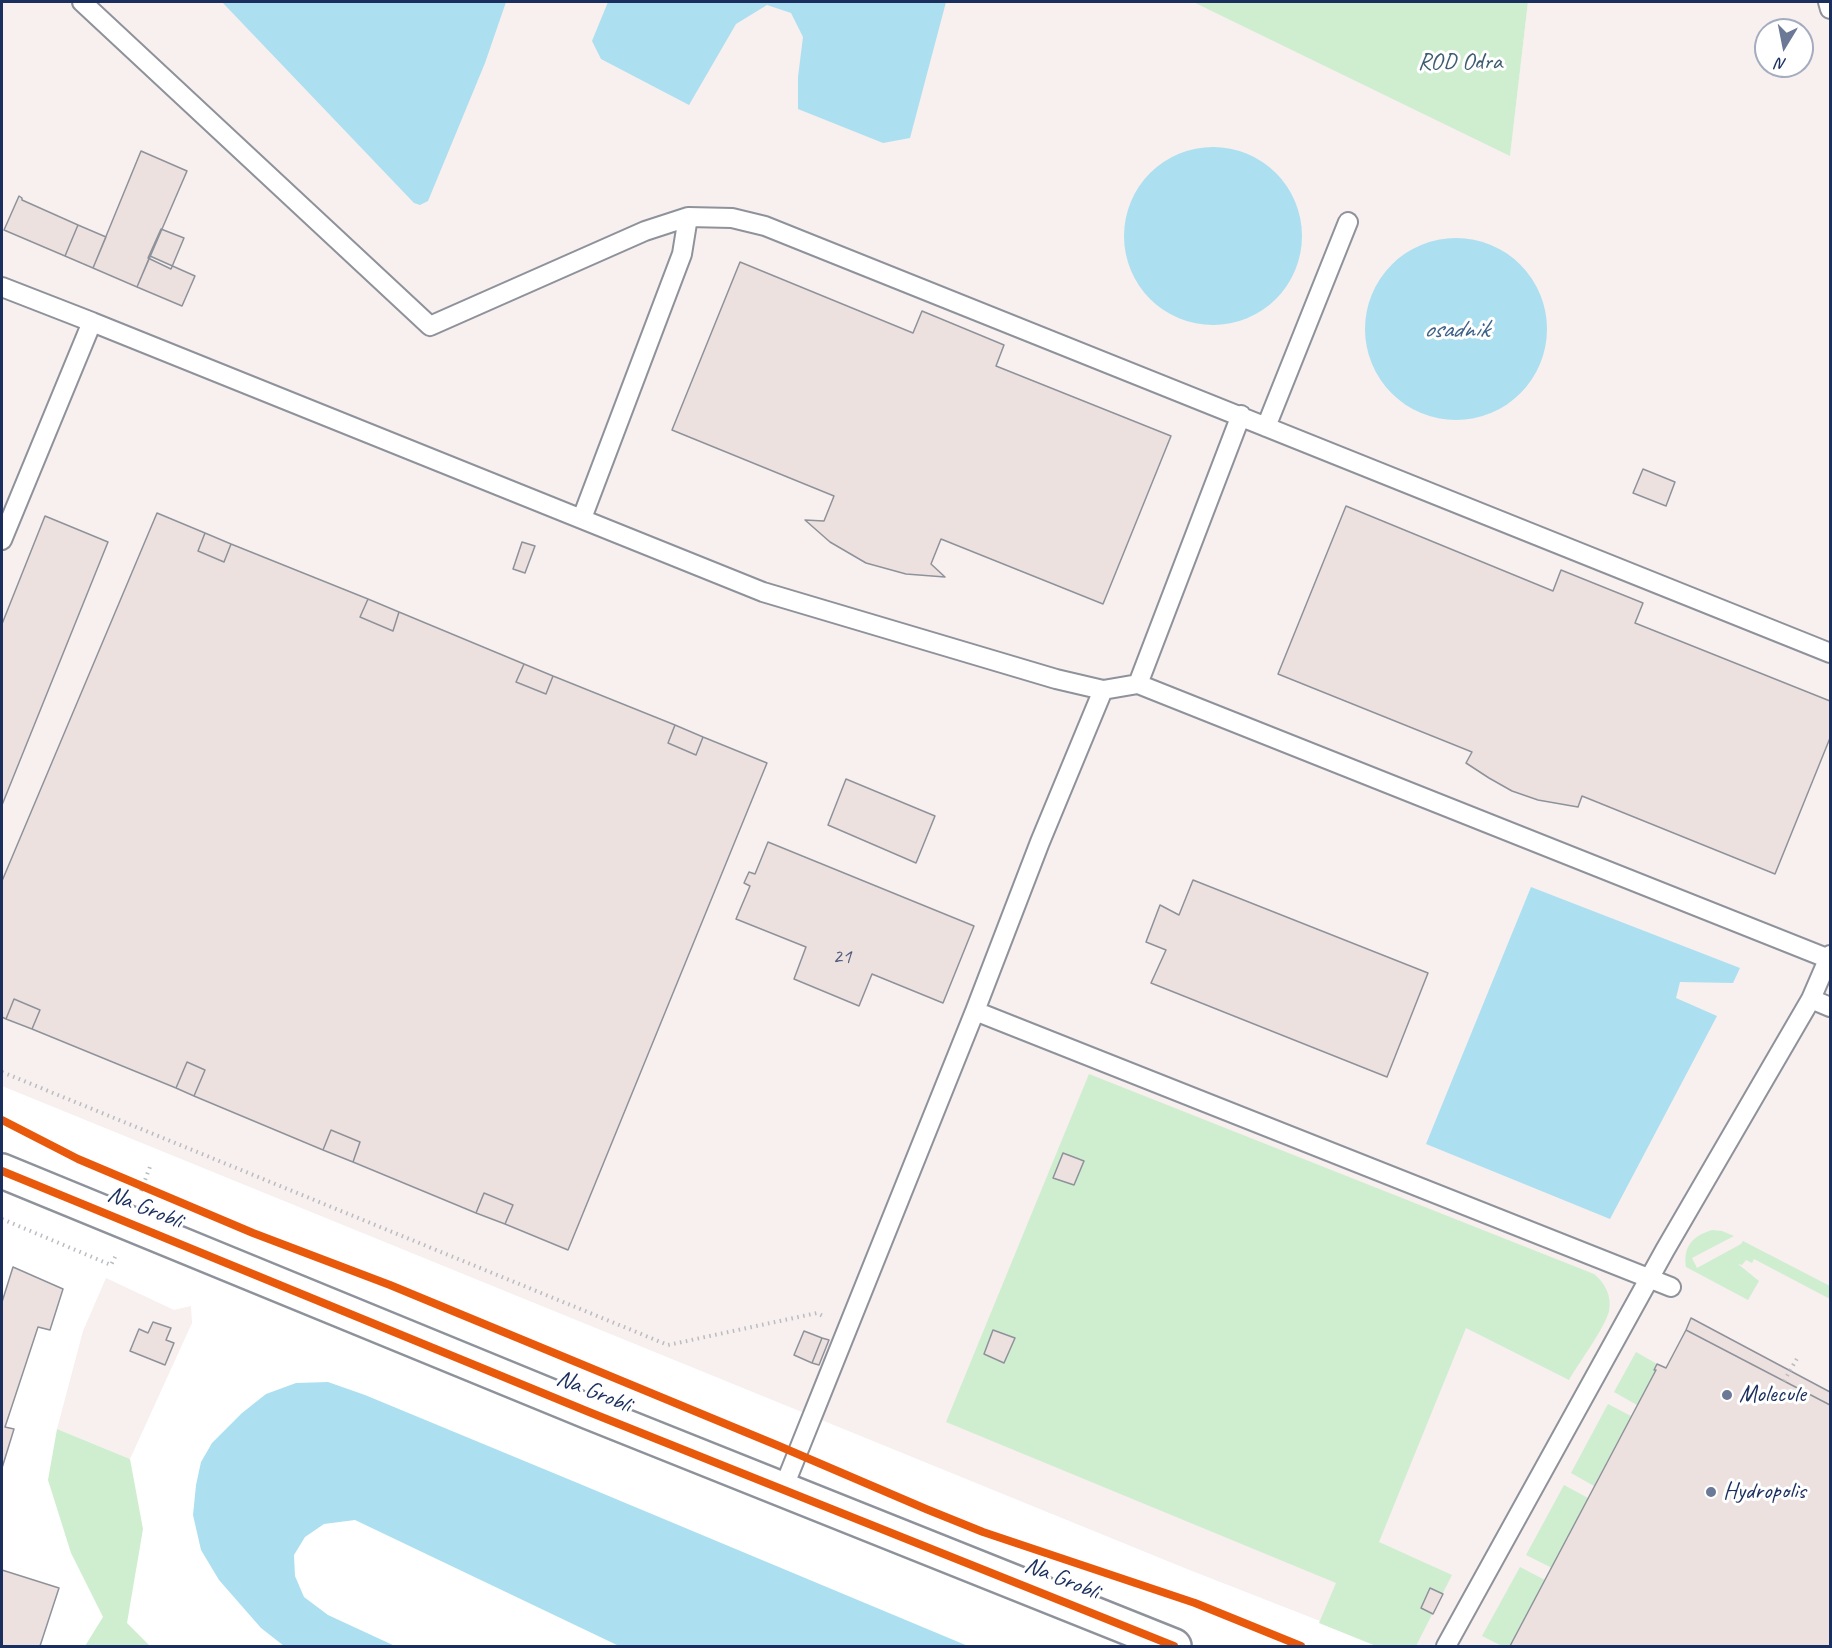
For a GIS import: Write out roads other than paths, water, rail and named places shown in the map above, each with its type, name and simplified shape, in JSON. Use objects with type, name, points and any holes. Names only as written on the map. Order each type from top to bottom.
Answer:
[{"type":"street","name":"Na Grobli","points":[[4,1179],[1174,1647]]},
{"type":"lane","points":[[82,2],[430,326],[645,231],[688,217],[732,218],[765,226],[1830,653]]},
{"type":"lane","points":[[1828,2],[1830,9]]},
{"type":"lane","points":[[582,518],[682,254],[688,217]]},
{"type":"lane","points":[[1266,427],[1348,222]]},
{"type":"lane","points":[[2,287],[764,592],[1056,679],[1103,690],[1138,684],[1830,957],[1810,999],[1650,1278],[1446,1647]]},
{"type":"lane","points":[[2,540],[92,322]]},
{"type":"lane","points":[[1138,684],[1240,415]]},
{"type":"lane","points":[[783,1489],[975,1011],[1040,842],[1103,690]]},
{"type":"lane","points":[[1810,999],[1830,1007]]},
{"type":"lane","points":[[975,1011],[1671,1287]]},
{"type":"water","points":[[222,2],[506,2],[485,63],[428,201],[420,205],[414,203]]},
{"type":"water","points":[[608,2],[946,2],[910,138],[883,143],[798,109],[798,77],[803,37],[791,13],[767,5],[736,24],[689,105],[601,59],[592,41]]},
{"type":"water","points":[[1213,147],[1247,154],[1263,162],[1276,173],[1287,186],[1295,202],[1302,236],[1295,270],[1287,286],[1276,299],[1263,310],[1247,318],[1213,325],[1179,318],[1163,310],[1150,299],[1139,286],[1131,270],[1124,236],[1131,202],[1139,186],[1150,173],[1163,162],[1179,154]]},
{"type":"water","name":"osadnik","points":[[1456,238],[1491,245],[1506,253],[1520,265],[1532,279],[1540,294],[1547,329],[1540,364],[1532,379],[1520,393],[1506,405],[1491,413],[1456,420],[1421,413],[1406,405],[1392,393],[1380,379],[1372,364],[1365,329],[1372,294],[1380,279],[1392,265],[1406,253],[1421,245]]},
{"type":"water","points":[[1531,887],[1740,968],[1733,983],[1680,982],[1676,998],[1717,1016],[1610,1219],[1426,1144]]},
{"type":"water","points":[[328,1382],[365,1395],[968,1646],[619,1646],[355,1520],[324,1524],[305,1537],[294,1555],[295,1576],[304,1597],[328,1615],[395,1646],[284,1646],[261,1628],[219,1580],[201,1550],[193,1515],[196,1485],[201,1462],[212,1443],[242,1413],[266,1394],[296,1383]]},
{"type":"place","name":"Molecule","points":[[1727,1395]]},
{"type":"place","name":"Hydropolis","points":[[1711,1492]]},
{"type":"park label","name":"ROD Odra","points":[[1460,63]]}]
